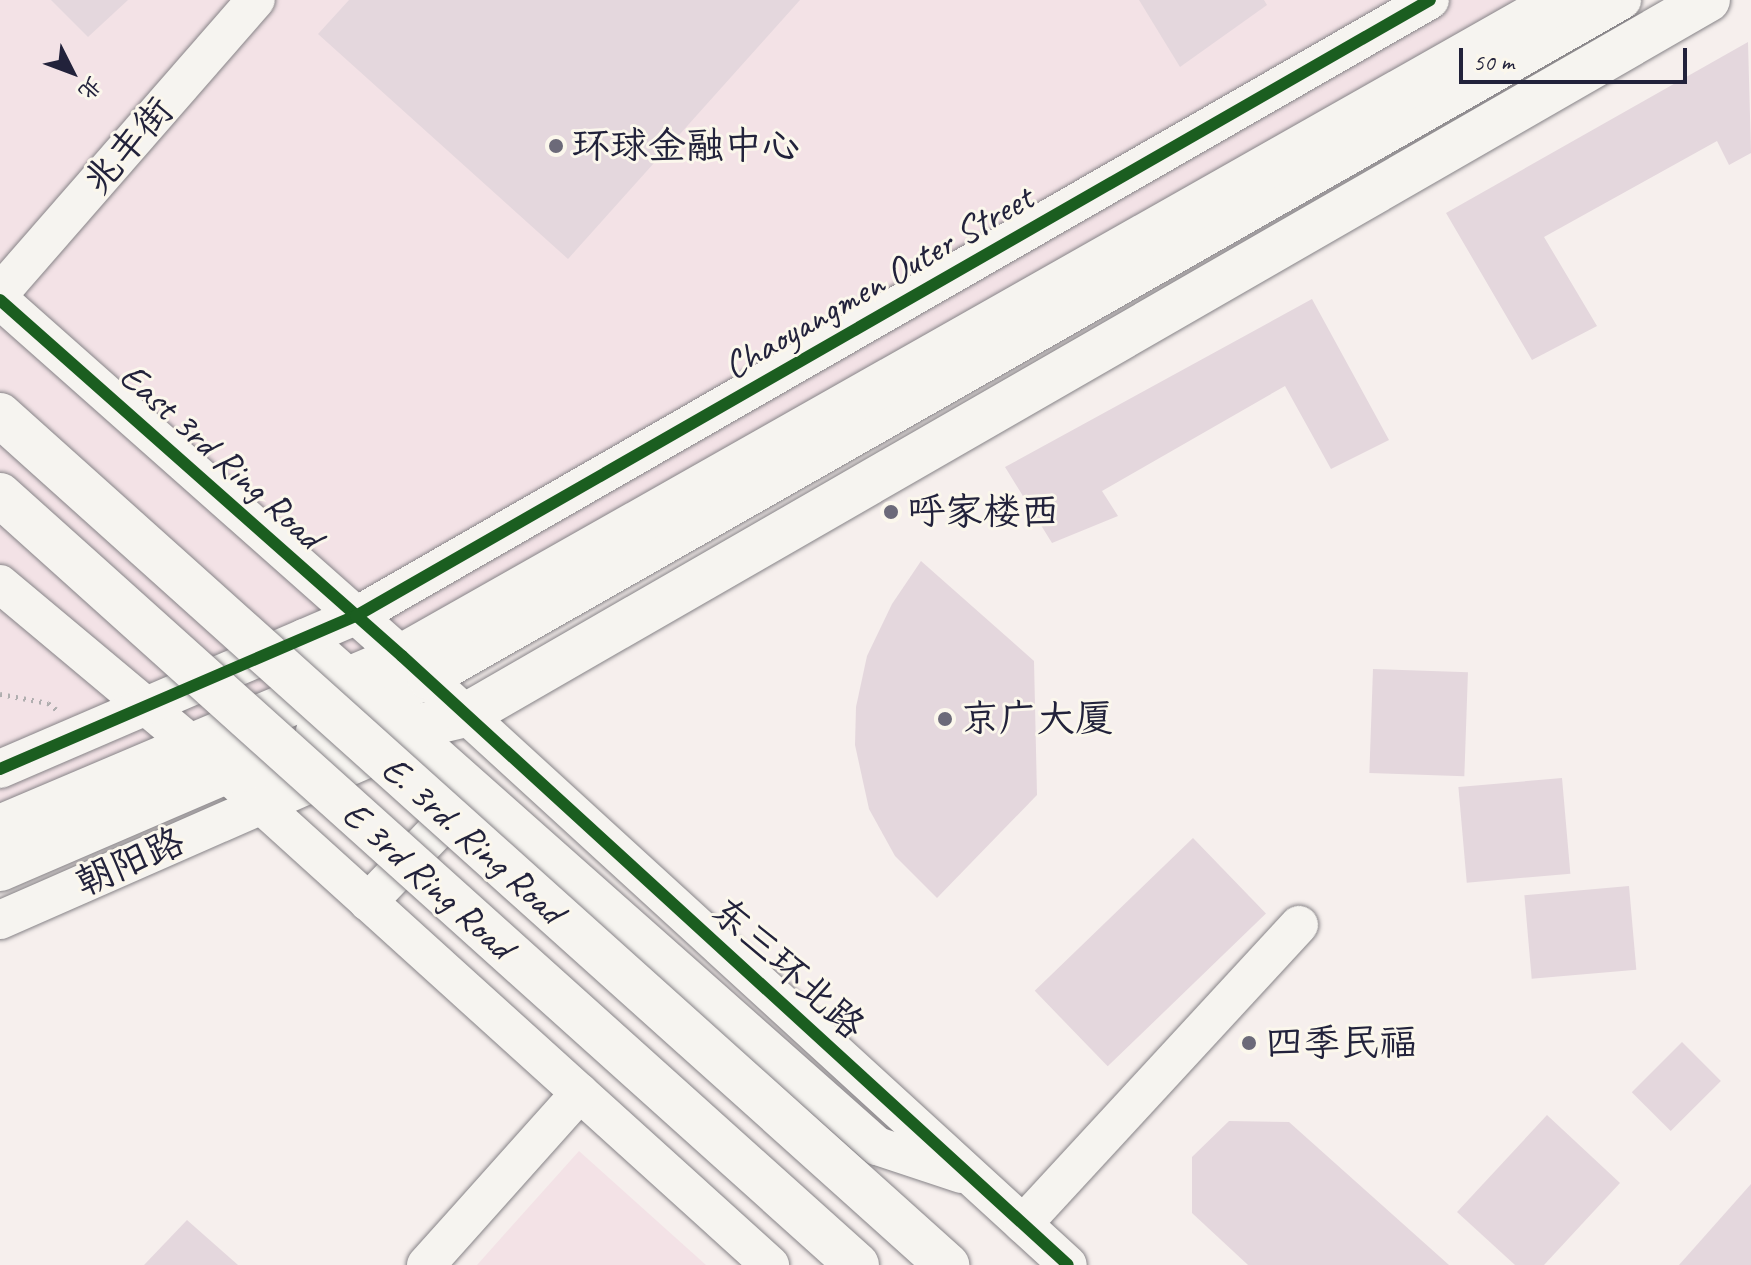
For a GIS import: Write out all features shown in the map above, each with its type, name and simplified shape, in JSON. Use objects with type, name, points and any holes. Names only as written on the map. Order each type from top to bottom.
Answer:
[{"type":"highway","points":[[210,759],[388,712],[414,668],[1561,0]]},
{"type":"highway","points":[[0,827],[210,759],[388,712],[466,715],[1708,0]]},
{"type":"highway","name":"E. 3rd. Ring Road","points":[[0,415],[947,1265]]},
{"type":"highway","name":"E 3rd Ring Road","points":[[0,495],[857,1265]]},
{"type":"highway","name":"朝阳路","points":[[0,869],[210,759]]},
{"type":"street","name":"兆丰街","points":[[0,293],[256,0]]},
{"type":"street","name":"Chaoyangmen Outer Street","points":[[147,707],[356,616],[1430,0]]},
{"type":"street","points":[[414,668],[1622,0]]},
{"type":"street","name":"East 3rd Ring Road","points":[[0,300],[466,715]]},
{"type":"street","points":[[0,584],[210,759],[770,1265]]},
{"type":"street","points":[[304,638],[877,1146],[975,1179]]},
{"type":"street","points":[[0,769],[147,707]]},
{"type":"street","name":"朝阳路","points":[[0,920],[261,805],[388,712]]},
{"type":"street","name":"东三环北路","points":[[466,715],[1068,1265]]},
{"type":"street","points":[[368,902],[509,755]]},
{"type":"street","points":[[1023,1224],[1299,925]]},
{"type":"street","points":[[426,1265],[580,1093]]},
{"type":"shaded area","points":[[0,0],[1566,0],[0,855]]},
{"type":"shaded area","points":[[579,1151],[706,1265],[477,1265]]},
{"type":"building","points":[[51,0],[128,0],[88,37]]},
{"type":"building","name":"环球金融中心","points":[[349,0],[800,0],[568,259],[318,34]]},
{"type":"building","points":[[1139,0],[1264,0],[1267,5],[1180,67]]},
{"type":"building","points":[[1748,42],[1751,153],[1729,165],[1717,141],[1544,237],[1597,326],[1532,360],[1446,213]]},
{"type":"building","points":[[1312,299],[1389,440],[1331,469],[1285,386],[1102,491],[1118,516],[1052,543],[1005,467]]},
{"type":"building","name":"京广大厦","points":[[921,561],[1034,661],[1037,795],[937,898],[895,856],[869,809],[855,745],[856,707],[867,656],[892,604]]},
{"type":"building","points":[[1373,669],[1468,672],[1464,776],[1369,773]]},
{"type":"building","points":[[1562,778],[1570,874],[1467,883],[1458,787]]},
{"type":"building","points":[[1193,838],[1266,914],[1108,1066],[1035,991]]},
{"type":"building","points":[[1629,886],[1636,970],[1532,979],[1524,895]]},
{"type":"building","points":[[1682,1042],[1721,1081],[1671,1131],[1632,1092]]},
{"type":"building","points":[[1547,1115],[1620,1183],[1544,1265],[1515,1265],[1457,1212]]},
{"type":"building","points":[[1229,1121],[1289,1122],[1449,1265],[1248,1265],[1192,1213],[1192,1157]]},
{"type":"building","points":[[1751,1184],[1751,1265],[1679,1265]]},
{"type":"building","points":[[187,1220],[238,1265],[144,1265]]},
{"type":"cycle path","points":[[0,769],[356,616],[1430,0]]},
{"type":"cycle path","points":[[0,300],[402,656],[1068,1265]]},
{"type":"place","name":"环球金融中心","points":[[556,146]]},
{"type":"place","name":"呼家楼西","points":[[891,512]]},
{"type":"place","name":"京广大厦","points":[[945,719]]},
{"type":"place","name":"四季民福","points":[[1249,1043]]}]
